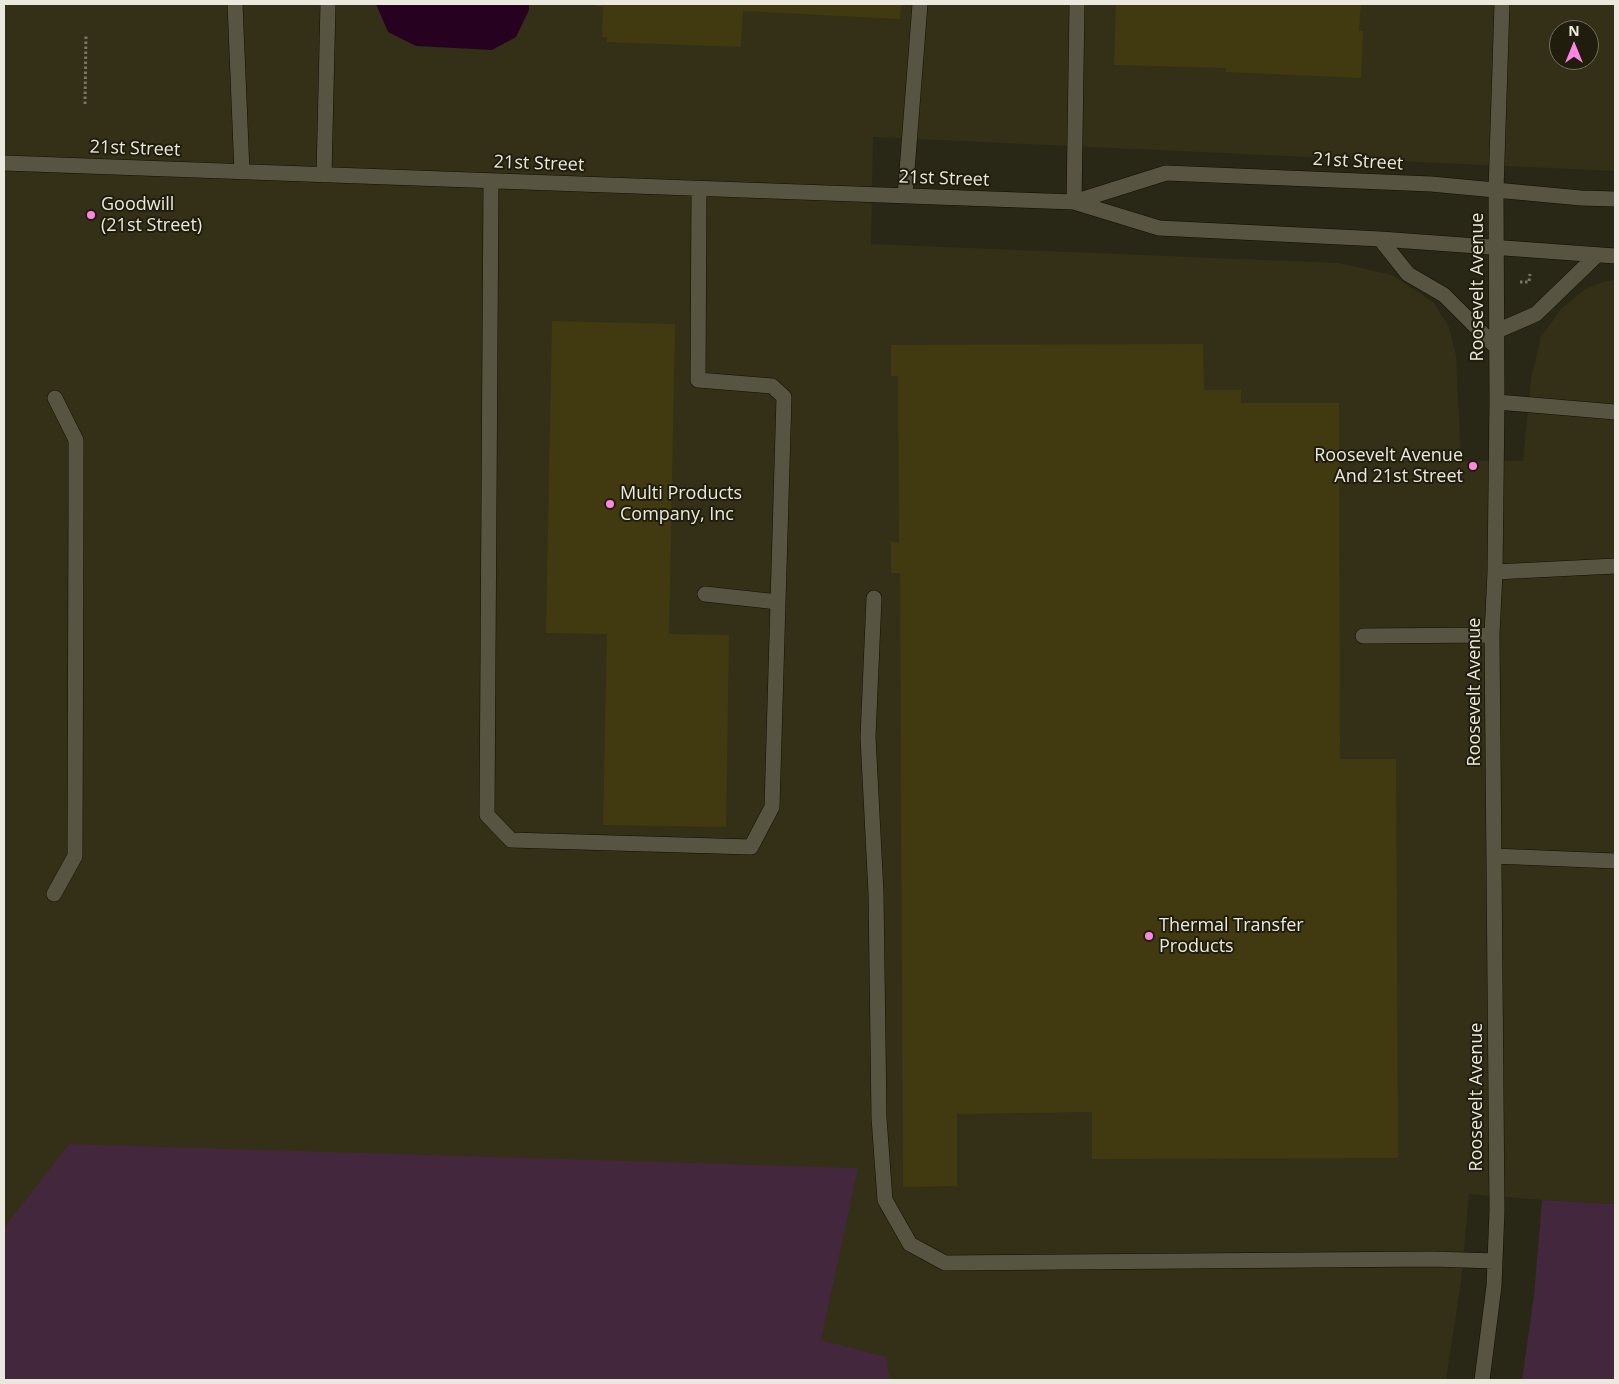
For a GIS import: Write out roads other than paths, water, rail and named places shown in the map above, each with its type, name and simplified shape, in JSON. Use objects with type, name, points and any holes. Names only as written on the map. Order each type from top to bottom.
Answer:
[{"type":"street","points":[[235,4],[242,172]]},
{"type":"street","points":[[324,175],[328,4]]},
{"type":"street","points":[[905,196],[920,4]]},
{"type":"street","points":[[1074,202],[1076,4]]},
{"type":"street","name":"Roosevelt Avenue","points":[[1482,1380],[1494,1286],[1497,1200],[1492,635],[1495,572],[1497,402],[1496,190],[1502,4]]},
{"type":"street","name":"21st Street","points":[[4,163],[1074,202],[1159,228],[1496,247],[1615,256]]},
{"type":"street","name":"21st Street","points":[[1074,202],[1166,172],[1431,184],[1615,200]]},
{"type":"street","points":[[491,181],[487,815],[511,840],[751,847],[772,808],[784,397],[772,386],[698,380],[699,189]]},
{"type":"street","points":[[1380,240],[1408,274],[1444,295],[1496,347]]},
{"type":"street","points":[[1497,331],[1536,314],[1596,256]]},
{"type":"street","points":[[54,894],[75,856],[76,496],[76,440],[55,398]]},
{"type":"street","points":[[1497,402],[1615,412]]},
{"type":"street","points":[[1495,572],[1615,566]]},
{"type":"street","points":[[705,594],[778,602]]},
{"type":"street","points":[[874,598],[868,737],[876,893],[878,1118],[886,1200],[910,1244],[945,1263],[1432,1259],[1495,1261]]},
{"type":"street","points":[[1363,636],[1492,635]]},
{"type":"street","points":[[1494,856],[1615,861]]},
{"type":"place","name":"Goodwill (21st Street)","points":[[91,215]]},
{"type":"place","name":"Roosevelt Avenue And 21st Street","points":[[1473,466]]},
{"type":"place","name":"Multi Products Company, Inc","points":[[610,504]]},
{"type":"place","name":"Thermal Transfer Products","points":[[1149,936]]}]
